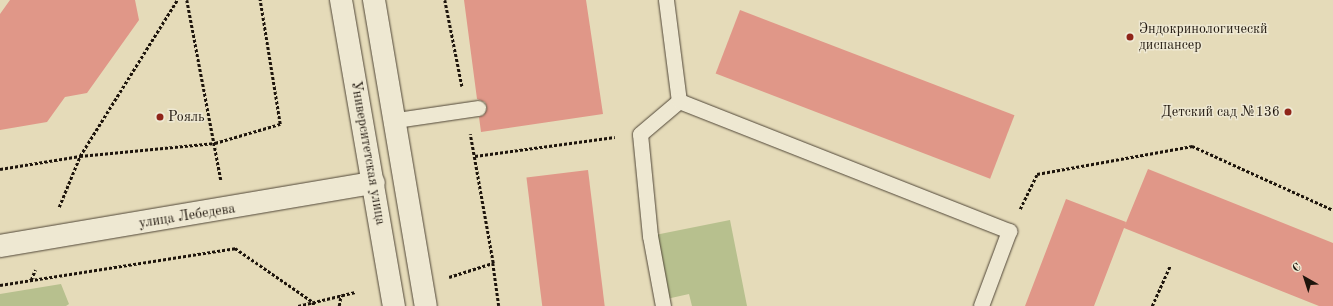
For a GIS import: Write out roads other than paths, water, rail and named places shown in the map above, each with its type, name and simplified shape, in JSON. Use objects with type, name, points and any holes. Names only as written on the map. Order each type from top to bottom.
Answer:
[{"type":"main road","name":"Университетская улица","points":[[341,0],[374,183],[394,306]]},
{"type":"main road","points":[[374,0],[396,120],[426,306]]},
{"type":"main road","name":"улица Лебедева","points":[[0,246],[374,183],[406,179]]},
{"type":"lane","points":[[666,0],[679,101]]},
{"type":"lane","points":[[663,306],[650,236],[640,134],[679,101]]},
{"type":"lane","points":[[679,101],[1009,231],[981,306]]},
{"type":"lane","points":[[396,120],[472,109]]},
{"type":"place","name":"Эндокринологическй диспансер","points":[[1130,37]]},
{"type":"place","name":"Детский сад №136","points":[[1288,112]]},
{"type":"place","name":"Рояль","points":[[160,117]]}]
